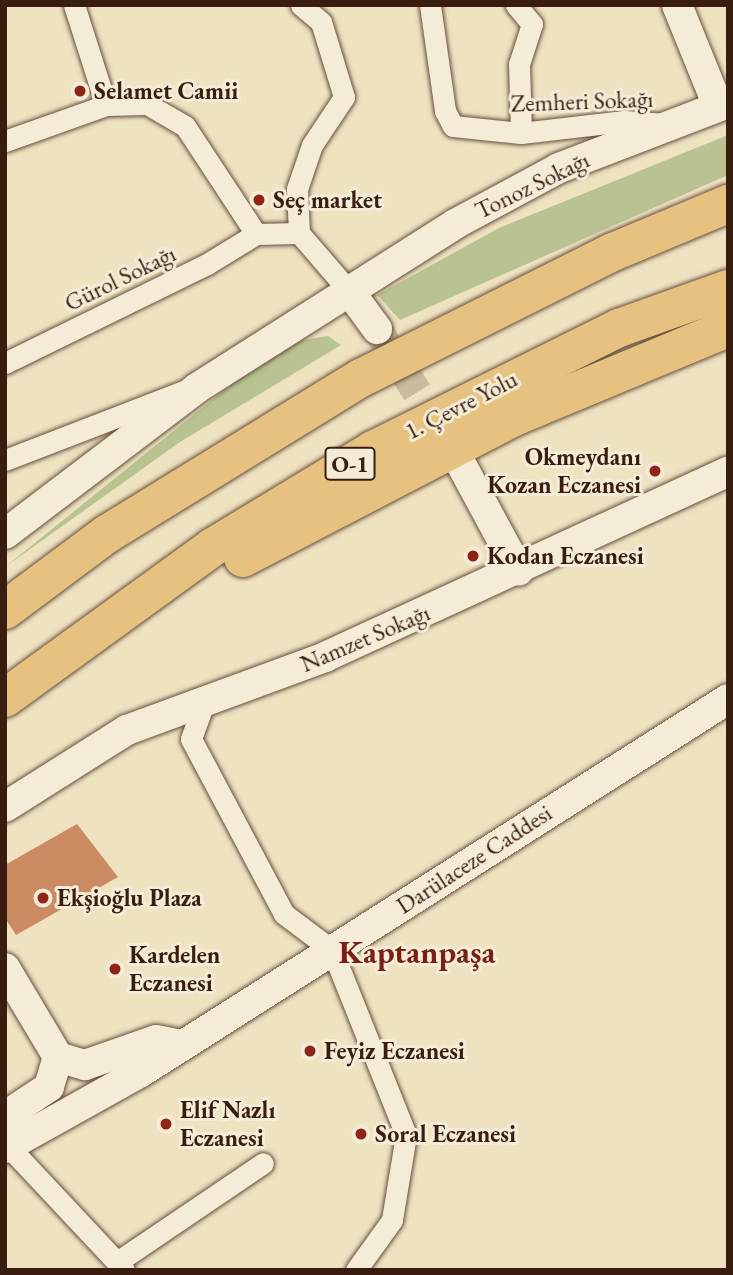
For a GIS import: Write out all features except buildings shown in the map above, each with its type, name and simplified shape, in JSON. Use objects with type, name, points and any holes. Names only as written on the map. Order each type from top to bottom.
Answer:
[{"type":"highway","points":[[5,610],[107,534],[361,378],[612,252],[728,204]]},
{"type":"highway","name":"1. Çevre Yolu","points":[[5,698],[213,547],[373,450],[620,328],[728,289]]},
{"type":"highway","points":[[5,711],[191,588],[330,508],[512,418],[728,328]]},
{"type":"main road","points":[[677,5],[725,98]]},
{"type":"main road","points":[[687,5],[725,98]]},
{"type":"main road","name":"Tonoz Sokağı","points":[[5,534],[197,388],[454,224],[547,174],[670,124],[725,98]]},
{"type":"main road","points":[[350,292],[377,329]]},
{"type":"main road","points":[[454,451],[519,570]]},
{"type":"main road","name":"Namzet Sokağı","points":[[5,807],[92,747],[204,703],[519,570],[728,472]]},
{"type":"main road","name":"Darülaceze Caddesi","points":[[7,1147],[332,950],[728,699]]},
{"type":"main road","points":[[5,968],[58,1057],[85,1065],[156,1040],[177,1044]]},
{"type":"main road","points":[[5,1116],[49,1087],[58,1057]]},
{"type":"street","points":[[74,5],[106,105]]},
{"type":"street","points":[[301,5],[321,22],[344,97],[312,145],[297,189],[299,233],[350,292]]},
{"type":"street","name":"Zemheri Sokağı","points":[[430,5],[447,119],[453,126],[521,133],[624,121],[670,124]]},
{"type":"street","points":[[516,5],[532,24],[519,64],[521,133]]},
{"type":"street","points":[[5,141],[106,105],[147,104],[185,126],[256,234],[299,233]]},
{"type":"street","name":"Gürol Sokağı","points":[[5,363],[207,264],[256,234]]},
{"type":"street","points":[[5,460],[197,388]]},
{"type":"street","points":[[204,703],[191,739],[206,772],[284,914],[332,950],[406,1135],[392,1220],[356,1270]]},
{"type":"street","points":[[7,1147],[120,1266],[263,1163]]},
{"type":"green space","points":[[728,135],[728,175],[400,320],[377,295],[499,228]]},
{"type":"green space","points":[[328,336],[341,345],[180,442],[5,567],[254,366],[303,340]]},
{"type":"tunnel","points":[[377,329],[445,436]]},
{"type":"place","name":"Selamet Camii","points":[[80,91]]},
{"type":"place","name":"Seç market","points":[[259,200]]},
{"type":"place","name":"Okmeydanı Kozan Eczanesi","points":[[655,471]]},
{"type":"place","name":"Kodan Eczanesi","points":[[473,556]]},
{"type":"place","name":"Ekşioğlu Plaza","points":[[43,898]]},
{"type":"place","name":"Kardelen Eczanesi","points":[[115,969]]},
{"type":"place","name":"Feyiz Eczanesi","points":[[310,1051]]},
{"type":"place","name":"Elif Nazlı Eczanesi","points":[[166,1124]]},
{"type":"place","name":"Soral Eczanesi","points":[[361,1134]]},
{"type":"district","name":"Kaptanpaşa","points":[[417,952]]}]
